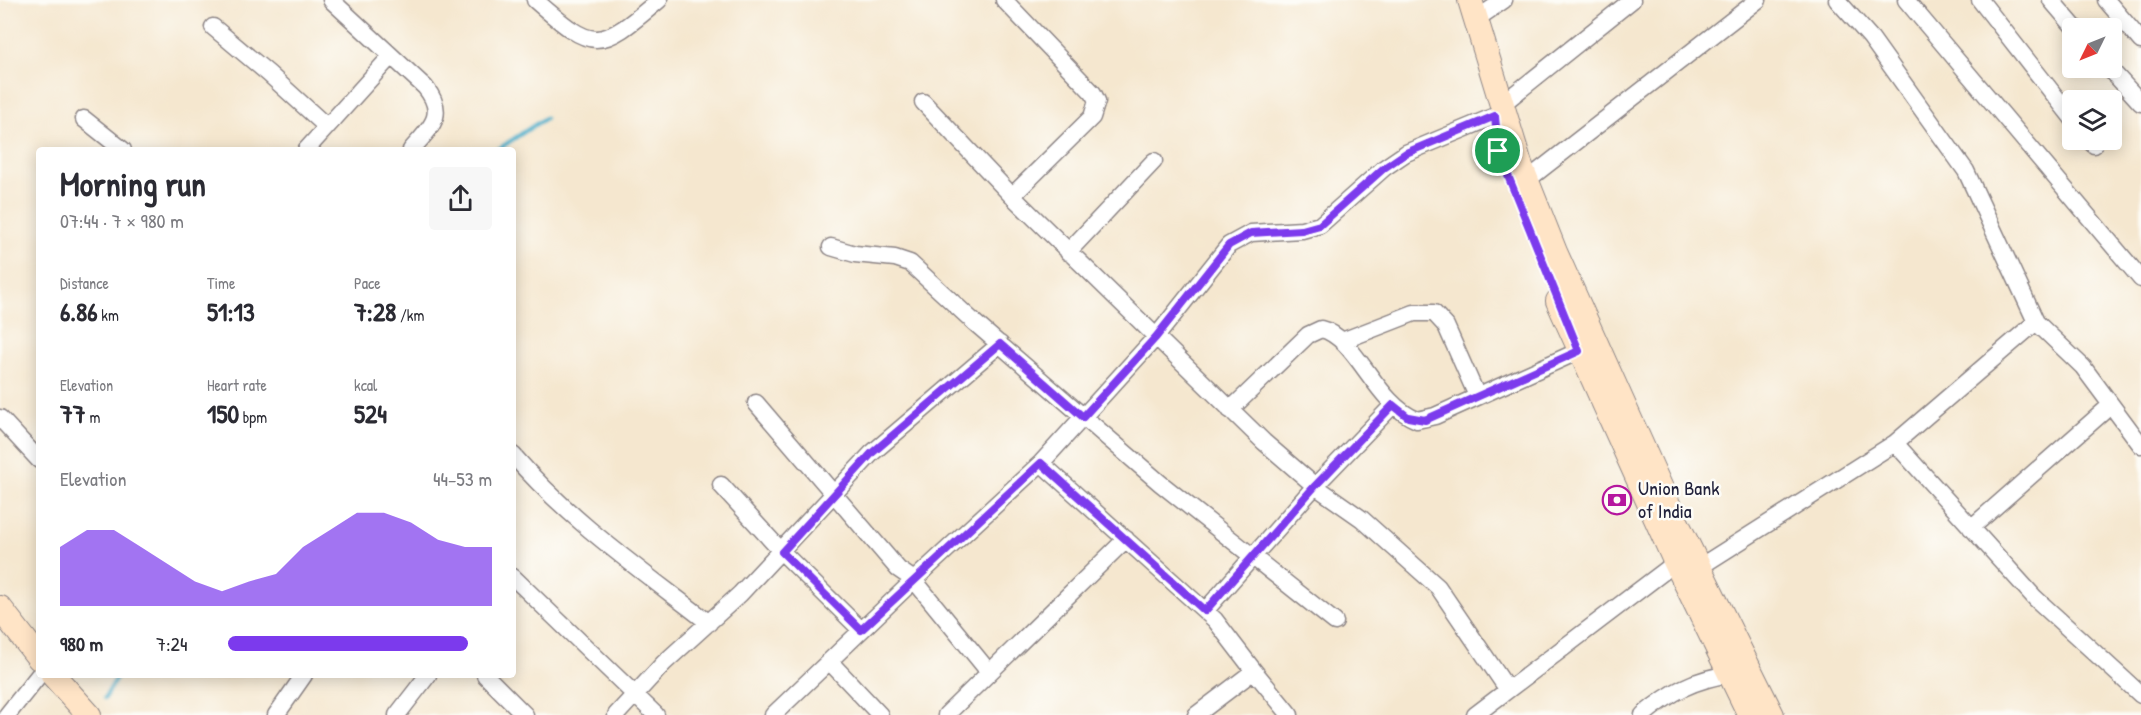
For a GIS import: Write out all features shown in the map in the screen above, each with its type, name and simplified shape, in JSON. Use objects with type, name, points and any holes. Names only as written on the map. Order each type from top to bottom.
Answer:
[{"type":"main road","points":[[1459,0],[1498,111],[1526,181],[1688,561],[1731,674],[1750,715]]},
{"type":"main road","points":[[1472,10],[1498,111],[1498,151],[1579,351],[1688,561],[1772,715]]},
{"type":"main road","points":[[0,608],[36,654]]},
{"type":"main road","points":[[56,678],[89,715]]},
{"type":"street","points":[[331,0],[436,100],[437,113],[433,125],[414,147]]},
{"type":"street","points":[[535,0],[566,27],[585,39],[597,41],[615,33],[658,0]]},
{"type":"street","points":[[1004,0],[1093,93],[1097,101],[1092,117],[1012,196]]},
{"type":"street","points":[[1472,10],[1504,0]]},
{"type":"street","points":[[775,714],[861,630],[1041,463],[1156,337],[1229,245],[1251,233],[1302,230],[1320,225],[1384,168],[1406,153],[1498,111],[1632,0]]},
{"type":"street","points":[[1526,181],[1758,0]]},
{"type":"street","points":[[1837,0],[1871,38],[1966,171],[2036,322],[2070,352],[2141,445]]},
{"type":"street","points":[[1906,0],[2141,279]]},
{"type":"street","points":[[1980,0],[2062,106]]},
{"type":"street","points":[[2051,0],[2066,18]]},
{"type":"street","points":[[2106,0],[2141,41]]},
{"type":"street","points":[[213,27],[326,126]]},
{"type":"street","points":[[308,147],[391,56]]},
{"type":"street","points":[[2118,78],[2141,102]]},
{"type":"street","points":[[923,102],[1012,196],[1230,410],[1315,486],[1362,519],[1438,587],[1508,690]]},
{"type":"street","points":[[84,119],[119,147]]},
{"type":"street","points":[[1068,252],[1154,160]]},
{"type":"street","points":[[831,248],[855,255],[895,258],[910,263],[1160,483],[1335,622]]},
{"type":"street","points":[[1342,341],[1414,314],[1434,313],[1446,326],[1477,396]]},
{"type":"street","points":[[1475,715],[1688,561],[1859,468],[1894,443],[2036,322]]},
{"type":"street","points":[[1230,410],[1315,330],[1331,331],[1342,341],[1393,405],[1408,417],[1425,420],[1579,351]]},
{"type":"street","points":[[616,715],[664,663],[782,552],[872,453],[1000,344]]},
{"type":"street","points":[[756,403],[898,568],[914,580],[989,672]]},
{"type":"street","points":[[1205,611],[1315,486],[1393,405]]},
{"type":"street","points":[[1971,528],[2111,405]]},
{"type":"street","points":[[0,418],[36,457]]},
{"type":"street","points":[[1894,443],[2035,598],[2141,695]]},
{"type":"street","points":[[516,458],[542,488],[577,521],[709,623]]},
{"type":"street","points":[[1041,463],[1205,611],[1290,715]]},
{"type":"street","points":[[721,485],[782,552],[861,630]]},
{"type":"street","points":[[946,715],[1126,539]]},
{"type":"street","points":[[516,580],[656,715]]},
{"type":"street","points":[[830,662],[880,715]]},
{"type":"street","points":[[1196,715],[1254,671]]},
{"type":"street","points":[[1643,715],[1665,698],[1704,678],[1731,674]]},
{"type":"street","points":[[7,715],[37,678]]},
{"type":"street","points":[[276,715],[302,678]]},
{"type":"street","points":[[397,715],[426,678]]},
{"type":"street","points":[[488,678],[518,712]]},
{"type":"waterway","points":[[502,147],[545,118]]},
{"type":"waterway","points":[[105,698],[116,678]]},
{"type":"place","name":"Union Bank of India","points":[[1617,500]]},
{"type":"route","points":[[1495,116],[1498,151],[1579,351],[1425,420],[1408,417],[1393,405],[1315,486],[1205,611],[1041,463],[861,630],[782,552],[872,453],[1000,344],[1083,417],[1156,337],[1229,245],[1238,239],[1251,233],[1302,230],[1320,225],[1384,168],[1406,153],[1495,116]]}]
